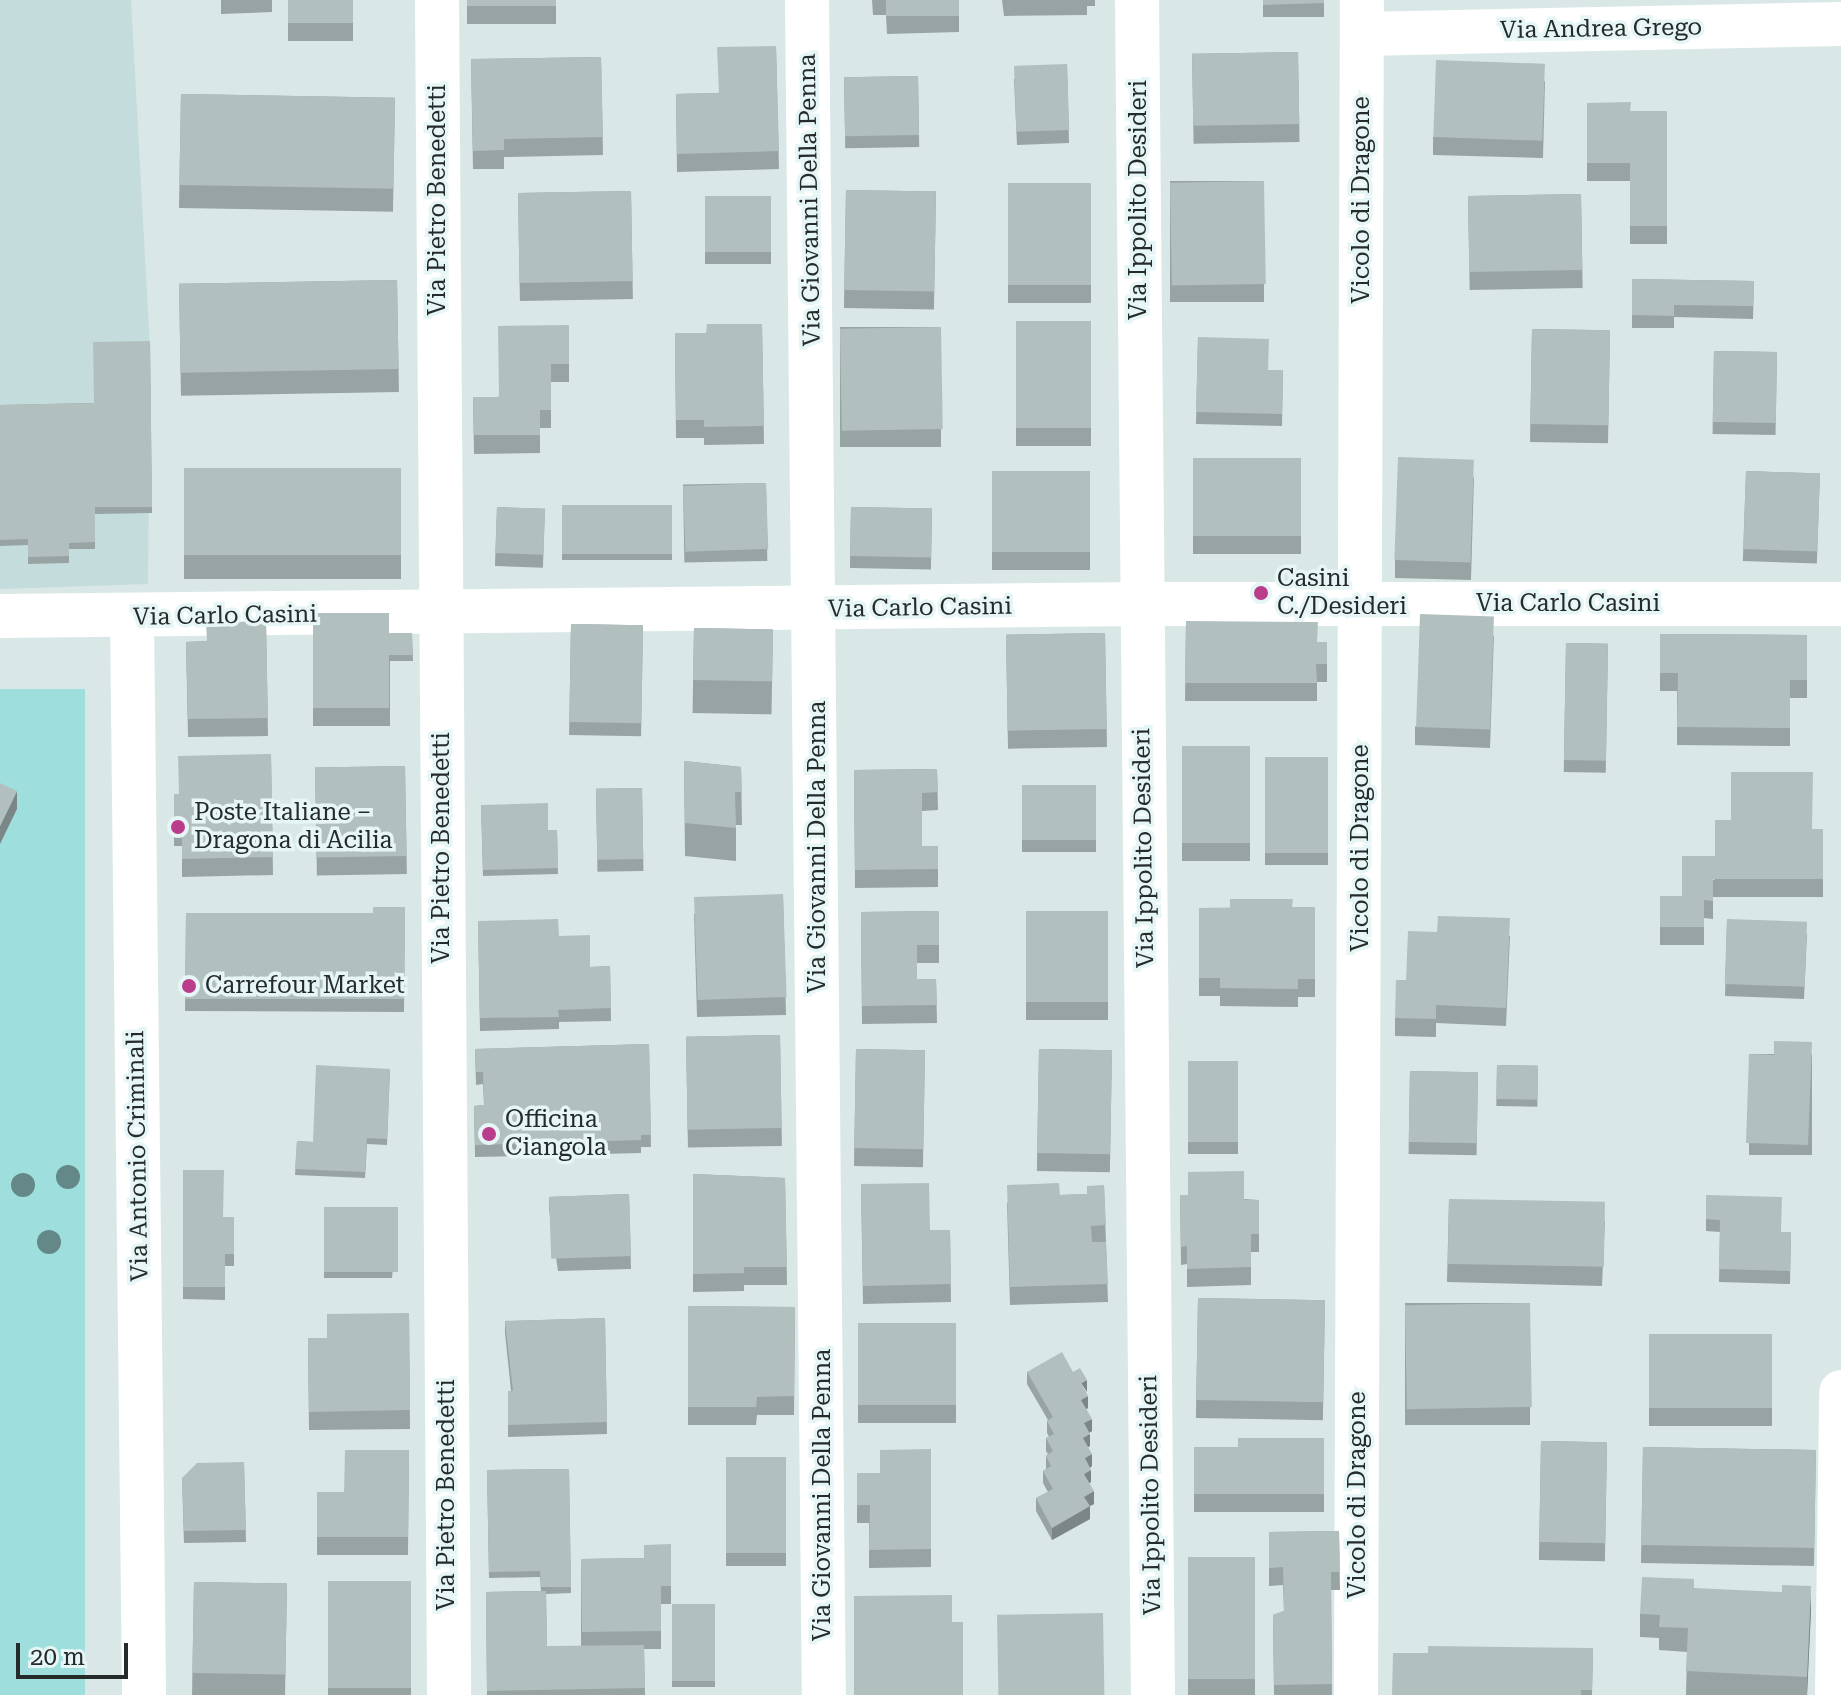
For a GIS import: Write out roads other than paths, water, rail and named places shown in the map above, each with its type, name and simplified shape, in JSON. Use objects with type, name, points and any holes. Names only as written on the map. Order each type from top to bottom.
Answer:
[{"type":"street","name":"Via Pietro Benedetti","points":[[437,0],[449,1695]]},
{"type":"street","name":"Via Giovanni Della Penna","points":[[807,0],[817,610],[824,1695]]},
{"type":"street","name":"Via Ippolito Desideri","points":[[1137,0],[1153,1695]]},
{"type":"street","name":"Via Andrea Grego","points":[[1362,17],[1841,24]]},
{"type":"street","name":"Vicolo di Dragone","points":[[1356,1695],[1363,604],[1362,17]]},
{"type":"street","name":"Via Carlo Casini","points":[[0,616],[817,610],[1141,604],[1841,604]]},
{"type":"street","name":"Via Antonio Criminali","points":[[132,617],[144,1695]]},
{"type":"street","points":[[1837,1695],[1841,1392]]},
{"type":"place","name":"Casini C./Desideri","points":[[1261,593]]},
{"type":"place","name":"Poste Italiane – Dragona di Acilia","points":[[178,827]]},
{"type":"place","name":"Carrefour Market","points":[[189,986]]},
{"type":"place","name":"Officina Ciangola","points":[[489,1134]]}]
